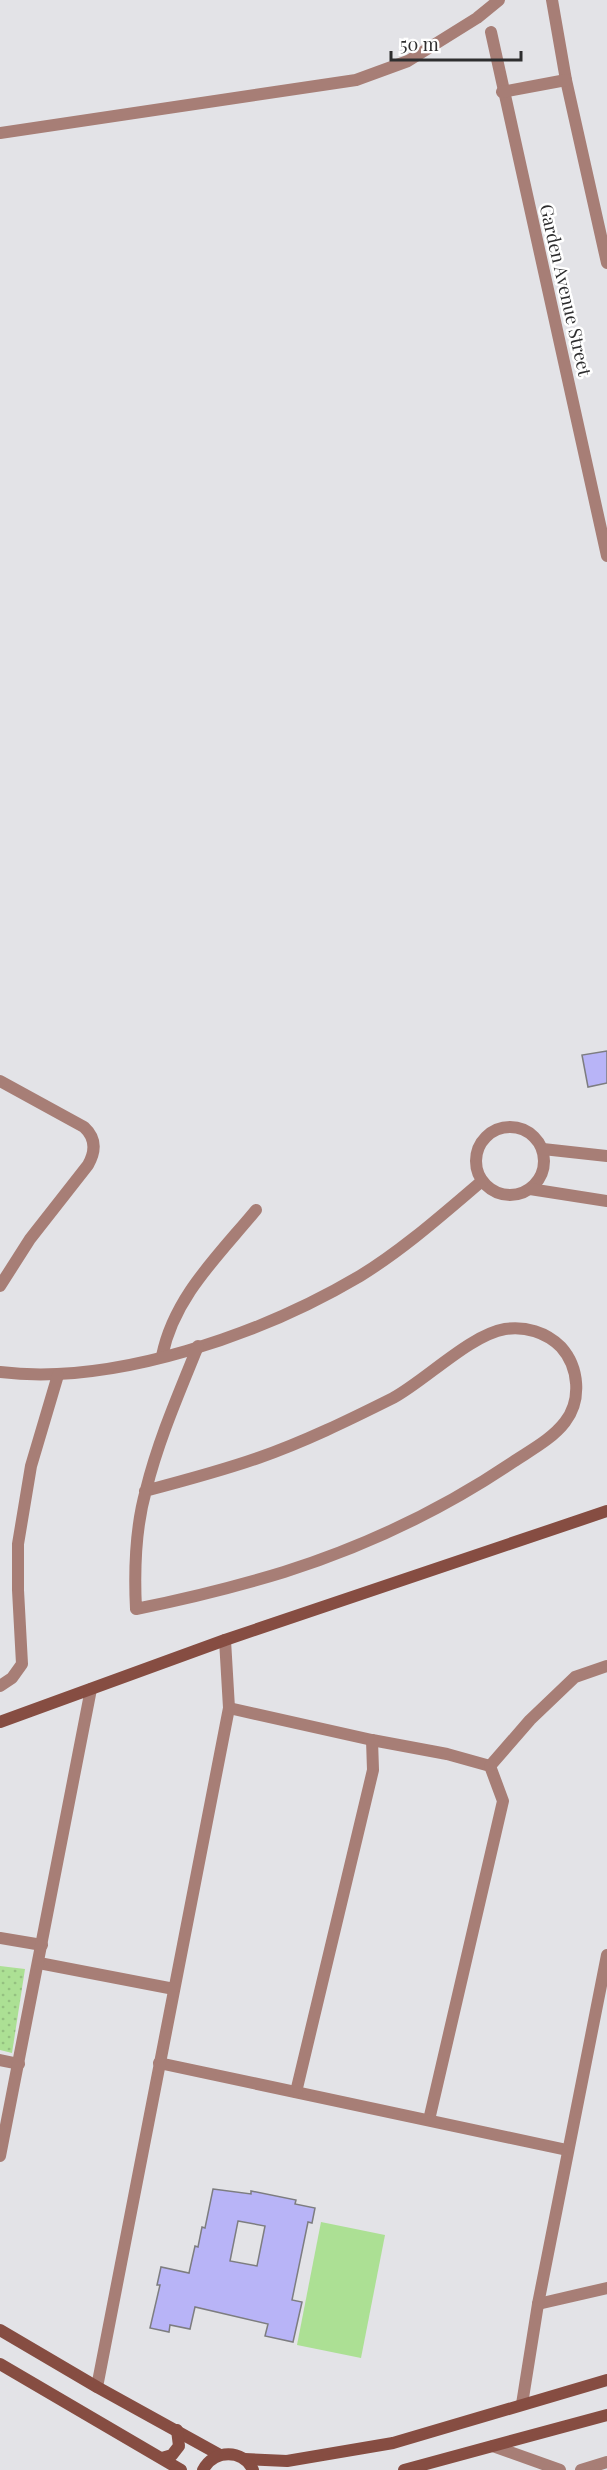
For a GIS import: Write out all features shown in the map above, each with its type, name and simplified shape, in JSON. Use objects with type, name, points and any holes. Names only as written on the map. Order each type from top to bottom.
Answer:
[{"type":"street","points":[[0,133],[356,80],[408,61],[477,18],[499,0]]},
{"type":"street","points":[[552,0],[566,80],[607,263]]},
{"type":"street","name":"Garden Avenue Street","points":[[491,32],[502,92],[607,556]]},
{"type":"street","points":[[502,92],[566,80]]},
{"type":"street","points":[[0,1081],[84,1127],[89,1132],[94,1152],[88,1165],[30,1239],[0,1286]]},
{"type":"street","points":[[505,1126],[528,1131],[543,1149],[543,1171],[538,1181],[521,1193],[499,1193],[482,1181],[477,1171],[475,1159],[484,1137],[505,1126]]},
{"type":"street","points":[[543,1149],[607,1156]]},
{"type":"street","points":[[0,1372],[58,1375],[115,1367],[198,1346],[261,1325],[360,1276],[395,1253],[482,1181]]},
{"type":"street","points":[[530,1188],[607,1201]]},
{"type":"street","points":[[162,1356],[166,1337],[178,1308],[256,1210]]},
{"type":"street","points":[[145,1491],[257,1458],[323,1431],[395,1397],[472,1343],[495,1331],[518,1328],[542,1333],[562,1349],[574,1370],[575,1403],[564,1423],[553,1435],[508,1466],[421,1518],[372,1540],[284,1572],[210,1593],[136,1609],[135,1560],[145,1491],[166,1428],[198,1346]]},
{"type":"street","points":[[0,1686],[12,1678],[22,1664],[18,1544],[29,1478],[58,1375]]},
{"type":"street","points":[[0,1722],[225,1640],[607,1511]]},
{"type":"street","points":[[97,2387],[229,1708],[225,1640]]},
{"type":"street","points":[[490,1766],[530,1720],[575,1677],[607,1666]]},
{"type":"street","points":[[0,2156],[91,1689]]},
{"type":"street","points":[[229,1708],[447,1754],[490,1766]]},
{"type":"street","points":[[296,2092],[373,1770],[372,1740]]},
{"type":"street","points":[[429,2120],[503,1801],[490,1766]]},
{"type":"street","points":[[0,1938],[42,1945]]},
{"type":"street","points":[[522,2404],[567,2150],[607,1955]]},
{"type":"street","points":[[39,1963],[174,1989]]},
{"type":"street","points":[[0,2060],[19,2064]]},
{"type":"street","points":[[159,2063],[567,2150]]},
{"type":"street","points":[[538,2304],[607,2288]]},
{"type":"street","points":[[0,2330],[220,2455]]},
{"type":"street","points":[[0,2364],[181,2470]]},
{"type":"street","points":[[203,2470],[212,2459],[220,2455],[237,2455],[276,2466],[393,2444],[607,2380]]},
{"type":"street","points":[[404,2470],[607,2415]]},
{"type":"street","points":[[162,2458],[172,2455],[179,2446],[177,2430]]},
{"type":"street","points":[[493,2446],[560,2470]]},
{"type":"street","points":[[245,2459],[253,2470]]},
{"type":"street","points":[[581,2470],[607,2462]]},
{"type":"green space","points":[[0,1966],[25,1969],[12,2053],[0,2050]]},
{"type":"green space","points":[[321,2222],[385,2235],[361,2358],[297,2345]]},
{"type":"building","points":[[607,1051],[607,1083],[588,1087],[582,1055]]},
{"type":"building","points":[[213,2189],[251,2194],[251,2191],[296,2200],[295,2204],[315,2208],[312,2223],[308,2222],[292,2300],[302,2302],[293,2342],[265,2336],[268,2324],[195,2307],[190,2329],[170,2325],[169,2332],[150,2328],[160,2285],[157,2285],[161,2267],[189,2273],[195,2246],[198,2247],[202,2227],[205,2228]],"holes":[[[238,2221],[265,2226],[257,2266],[230,2261]]]}]
